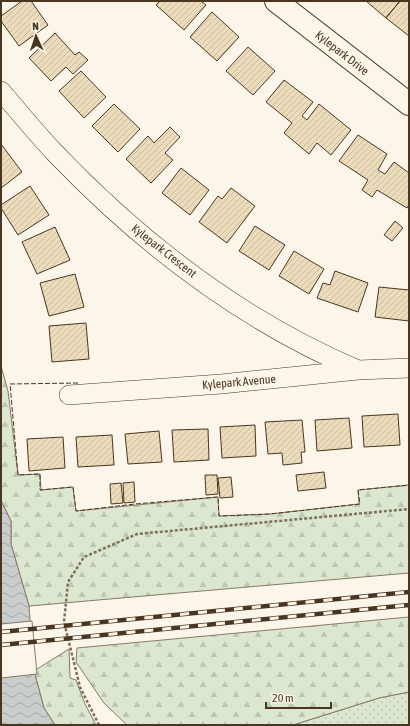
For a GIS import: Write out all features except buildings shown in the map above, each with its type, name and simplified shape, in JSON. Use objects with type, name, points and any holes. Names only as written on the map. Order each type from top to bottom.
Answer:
[{"type":"street","name":"Kylepark Drive","points":[[276,1],[409,104]]},
{"type":"street","name":"Kylepark Crescent","points":[[1,91],[55,153],[139,233],[200,279],[266,324],[318,353],[358,370]]},
{"type":"street","name":"Kylepark Avenue","points":[[69,395],[221,384],[358,370],[409,368]]},
{"type":"path","points":[[99,725],[80,687],[64,622],[68,582],[84,557],[137,534],[409,509]]},
{"type":"green space","points":[[1,366],[8,391],[18,475],[40,474],[41,490],[73,487],[76,511],[218,497],[219,516],[270,514],[359,504],[358,490],[409,485],[409,573],[29,606],[11,544],[11,521],[1,501]]},
{"type":"green space","points":[[409,617],[409,692],[379,698],[293,725],[127,725],[104,703],[76,662],[77,648]]},
{"type":"green space","points":[[69,649],[70,678],[76,680],[85,704],[96,725],[55,725],[44,708],[34,671]]},
{"type":"green space","points":[[409,692],[409,725],[293,725],[379,698]]},
{"type":"water","points":[[1,501],[11,521],[11,544],[29,606],[34,671],[44,708],[55,725],[1,725]]},
{"type":"pier","points":[[32,621],[37,674],[1,678],[1,624]]},
{"type":"railway","points":[[1,632],[409,592]]},
{"type":"railway","points":[[1,645],[409,605]]},
{"type":"fence","points":[[78,383],[10,384],[18,475],[40,474],[40,490],[73,487],[76,511],[218,497],[219,516],[270,514],[360,504],[358,490],[409,485]]}]
